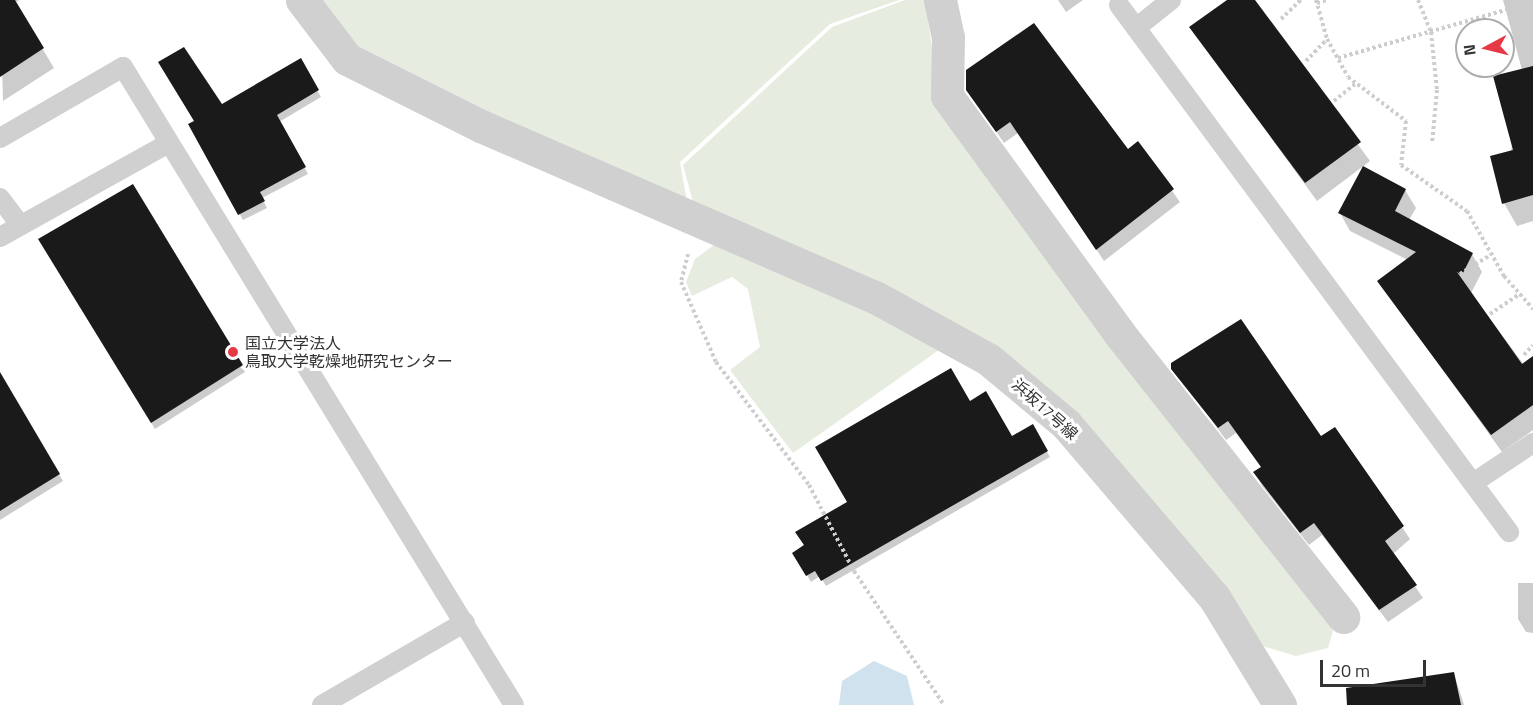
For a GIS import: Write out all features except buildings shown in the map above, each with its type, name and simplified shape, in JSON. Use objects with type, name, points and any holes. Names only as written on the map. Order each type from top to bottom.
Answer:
[{"type":"street","name":"浜坂17号線","points":[[302,0],[347,59],[481,126],[715,226],[934,327],[988,359],[1066,424],[1214,597],[1280,705]]},
{"type":"street","points":[[940,0],[948,37],[947,96],[1119,333],[1343,617]]},
{"type":"lane","points":[[1136,28],[1171,0]]},
{"type":"lane","points":[[1119,5],[1509,532]]},
{"type":"lane","points":[[0,138],[123,67],[514,705]]},
{"type":"lane","points":[[0,237],[169,143]]},
{"type":"lane","points":[[0,198],[20,225]]},
{"type":"lane","points":[[1473,483],[1533,443]]},
{"type":"lane","points":[[322,705],[465,622]]},
{"type":"path","points":[[1281,19],[1300,0]]},
{"type":"path","points":[[1327,0],[1317,1],[1327,39],[1338,58],[1355,84],[1406,121],[1401,165],[1467,212],[1491,255],[1518,295],[1533,309]]},
{"type":"path","points":[[1418,0],[1431,32],[1437,90],[1432,144]]},
{"type":"path","points":[[1338,58],[1533,2]]},
{"type":"path","points":[[1306,61],[1327,39]]},
{"type":"path","points":[[1334,101],[1355,84]]},
{"type":"path","points":[[715,226],[683,262],[681,282],[690,308],[716,362],[808,485],[854,571],[944,705]]},
{"type":"path","points":[[1460,274],[1491,255]]},
{"type":"path","points":[[1490,314],[1518,295]]},
{"type":"path","points":[[1524,355],[1533,345]]},
{"type":"shaded area","points":[[309,0],[899,0],[830,24],[680,162],[687,202],[559,149],[351,46]]},
{"type":"shaded area","points":[[905,0],[925,0],[934,61],[1320,605],[1333,631],[1328,648],[1296,656],[1259,645],[1074,417],[694,206],[683,165],[832,27]]},
{"type":"shaded area","points":[[718,242],[946,345],[793,453],[730,370],[760,347],[748,289],[732,277],[692,296],[686,282],[695,259]]},
{"type":"water","points":[[874,661],[907,676],[914,705],[839,705],[842,681]]},
{"type":"place","name":"国立大学法人 鳥取大学乾燥地研究センター","points":[[233,352]]}]
